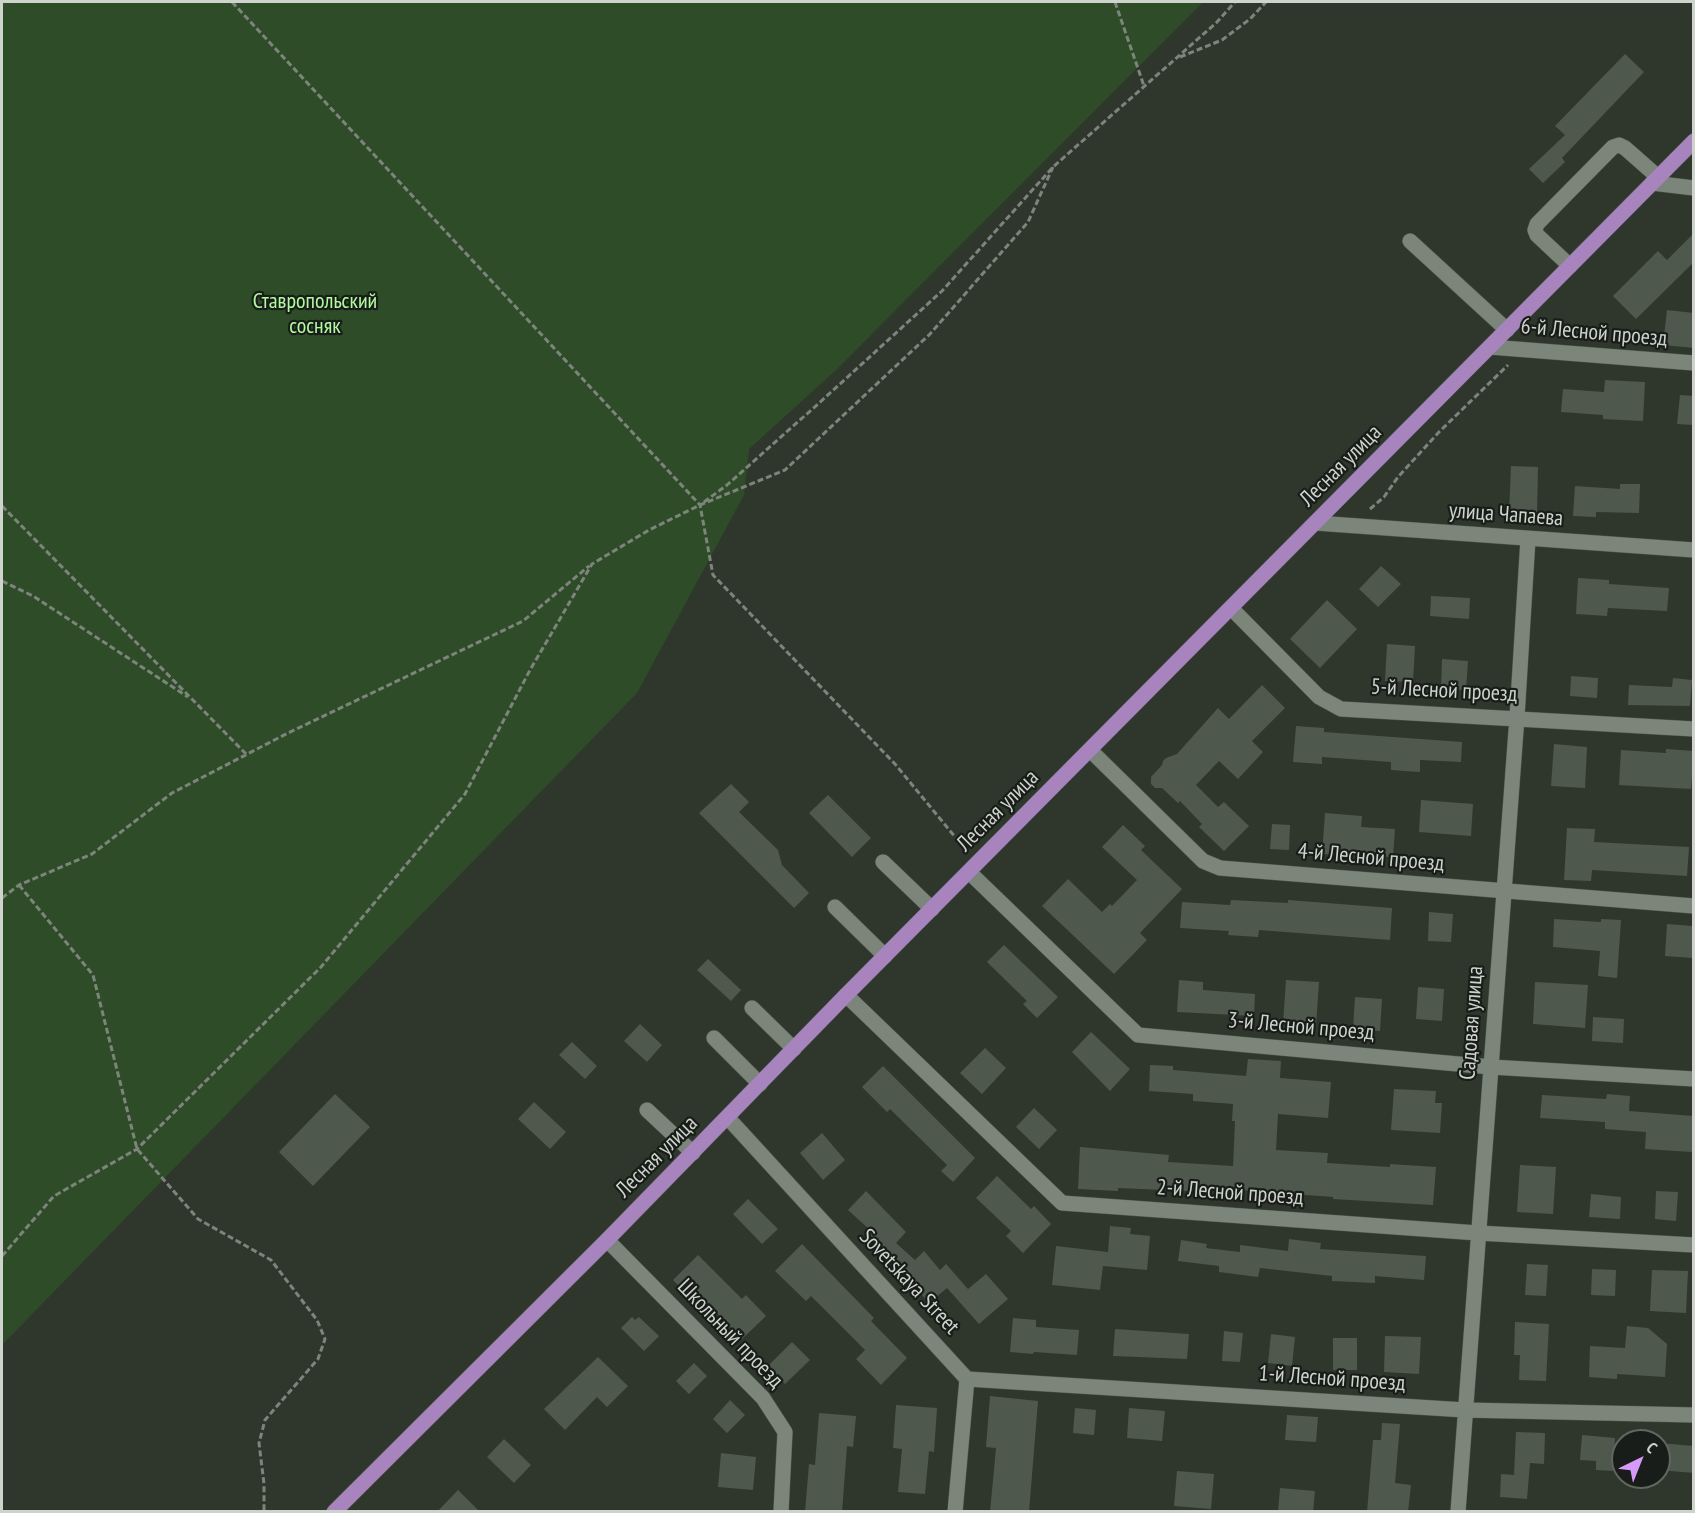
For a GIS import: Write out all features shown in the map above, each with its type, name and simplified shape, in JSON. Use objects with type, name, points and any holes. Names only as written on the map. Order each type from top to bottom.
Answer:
[{"type":"main road","name":"Лесная улица","points":[[334,1512],[607,1240],[846,995],[1694,141]]},
{"type":"street","points":[[1570,266],[1537,235],[1535,230],[1537,224],[1613,147],[1618,145],[1625,148],[1655,180],[1694,188]]},
{"type":"street","points":[[1410,241],[1507,330]]},
{"type":"street","name":"6-й Лесной проезд","points":[[1490,347],[1694,363]]},
{"type":"street","name":"улица Чапаева","points":[[1316,523],[1694,550]]},
{"type":"street","name":"Садовая улица","points":[[1458,1512],[1517,717],[1528,538]]},
{"type":"street","name":"5-й Лесной проезд","points":[[1231,608],[1319,697],[1341,709],[1517,717],[1694,729]]},
{"type":"street","name":"4-й Лесной проезд","points":[[1090,750],[1203,861],[1220,868],[1694,906]]},
{"type":"street","points":[[883,862],[932,909]]},
{"type":"street","name":"3-й Лесной проезд","points":[[969,873],[1137,1035],[1491,1067],[1694,1078]]},
{"type":"street","points":[[835,907],[885,956]]},
{"type":"street","name":"2-й Лесной проезд","points":[[846,995],[1062,1203],[1478,1233],[1694,1245]]},
{"type":"street","points":[[752,1008],[794,1049]]},
{"type":"street","points":[[714,1038],[760,1084]]},
{"type":"street","points":[[647,1110],[693,1153]]},
{"type":"street","name":"Sovetskaya Street","points":[[728,1118],[967,1379]]},
{"type":"street","name":"Школьный проезд","points":[[607,1240],[763,1398],[785,1432],[781,1512]]},
{"type":"street","points":[[955,1512],[967,1379]]},
{"type":"street","name":"1-й Лесной проезд","points":[[967,1379],[1465,1410],[1694,1415]]},
{"type":"path","points":[[232,2],[700,505],[713,575],[895,764],[965,849]]},
{"type":"path","points":[[1115,2],[1144,86]]},
{"type":"path","points":[[700,505],[727,485],[802,419],[942,291],[1053,166],[1216,23],[1235,2]]},
{"type":"path","points":[[1175,59],[1222,40],[1250,19],[1266,2]]},
{"type":"path","points":[[2,898],[19,885],[92,854],[172,793],[523,621],[592,564],[649,531],[700,505],[785,470],[930,334],[1028,222],[1053,166]]},
{"type":"path","points":[[1364,514],[1384,497],[1398,477],[1439,432],[1524,349]]},
{"type":"path","points":[[2,506],[247,755]]},
{"type":"path","points":[[2,1257],[54,1196],[137,1149],[321,967],[465,794],[530,670],[592,564]]},
{"type":"path","points":[[2,581],[33,596],[195,702]]},
{"type":"path","points":[[19,885],[93,975],[137,1149],[198,1219],[271,1260],[317,1320],[326,1339],[318,1359],[265,1420],[259,1443],[264,1484],[264,1512]]},
{"type":"green space","name":"Ставропольский сосняк","points":[[2,2],[1203,2],[835,371],[749,449],[744,495],[637,693],[2,1345]]},
{"type":"building","points":[[1625,54],[1644,72],[1562,158],[1565,162],[1543,183],[1529,169],[1565,135],[1555,126]]},
{"type":"building","points":[[1694,233],[1694,262],[1636,319],[1613,296],[1658,251],[1667,260]]},
{"type":"building","points":[[1667,310],[1694,313],[1694,348],[1663,345]]},
{"type":"building","points":[[1605,380],[1645,382],[1643,421],[1603,419],[1603,415],[1561,412],[1563,389],[1604,392]]},
{"type":"building","points":[[1680,395],[1694,396],[1694,425],[1677,424]]},
{"type":"building","points":[[1511,466],[1538,467],[1537,514],[1509,513]]},
{"type":"building","points":[[1620,484],[1640,484],[1639,513],[1596,512],[1596,517],[1573,516],[1575,486],[1620,489]]},
{"type":"building","points":[[1381,566],[1401,584],[1378,607],[1359,589]]},
{"type":"building","points":[[1578,578],[1609,580],[1609,584],[1669,588],[1667,611],[1608,608],[1607,616],[1576,614]]},
{"type":"building","points":[[1431,596],[1470,598],[1469,619],[1430,616]]},
{"type":"building","points":[[1327,600],[1357,629],[1320,668],[1290,639]]},
{"type":"building","points":[[1387,644],[1415,646],[1413,682],[1385,681]]},
{"type":"building","points":[[1442,659],[1468,661],[1466,690],[1441,689]]},
{"type":"building","points":[[1571,676],[1598,678],[1597,698],[1570,696]]},
{"type":"building","points":[[1673,678],[1692,680],[1690,706],[1628,705],[1629,685],[1672,687]]},
{"type":"building","points":[[1262,685],[1285,708],[1252,741],[1263,752],[1238,779],[1219,761],[1196,785],[1218,807],[1224,802],[1249,826],[1224,851],[1199,827],[1202,824],[1180,801],[1178,803],[1162,788],[1155,788],[1151,784],[1151,777],[1166,758],[1177,754],[1218,708],[1229,719]]},
{"type":"building","points":[[1296,726],[1324,728],[1324,732],[1462,742],[1461,762],[1420,760],[1420,772],[1391,770],[1391,762],[1322,757],[1322,764],[1293,762]]},
{"type":"building","points":[[1554,744],[1587,747],[1585,788],[1551,786]]},
{"type":"building","points":[[1666,749],[1694,751],[1691,789],[1619,785],[1621,750],[1666,753]]},
{"type":"building","points":[[731,784],[749,802],[739,812],[778,850],[782,865],[809,893],[794,908],[699,813]]},
{"type":"building","points":[[828,795],[871,838],[852,857],[809,813]]},
{"type":"building","points":[[1421,800],[1473,804],[1471,836],[1419,832]]},
{"type":"building","points":[[1325,813],[1362,816],[1361,827],[1395,829],[1393,857],[1322,854]]},
{"type":"building","points":[[1272,824],[1290,825],[1289,850],[1270,849]]},
{"type":"building","points":[[1123,825],[1145,846],[1141,850],[1182,889],[1140,933],[1147,940],[1114,974],[1042,906],[1068,879],[1102,912],[1110,904],[1112,906],[1137,880],[1102,847]]},
{"type":"building","points":[[1567,828],[1595,829],[1594,842],[1689,847],[1687,876],[1592,870],[1591,881],[1564,880]]},
{"type":"building","points":[[1231,900],[1288,903],[1288,900],[1392,908],[1390,940],[1259,930],[1258,937],[1228,935],[1229,931],[1180,928],[1182,902],[1230,905]]},
{"type":"building","points":[[1429,912],[1453,914],[1451,942],[1428,941]]},
{"type":"building","points":[[1554,919],[1601,922],[1601,919],[1621,920],[1617,978],[1598,976],[1600,951],[1553,947]]},
{"type":"building","points":[[1667,924],[1693,926],[1692,958],[1665,956]]},
{"type":"building","points":[[1004,945],[1058,997],[1037,1018],[1023,1004],[1027,1001],[987,962]]},
{"type":"building","points":[[708,959],[741,990],[731,1001],[697,970]]},
{"type":"building","points":[[1179,980],[1203,982],[1203,990],[1255,994],[1254,1016],[1177,1012]]},
{"type":"building","points":[[1286,980],[1319,982],[1316,1026],[1283,1024]]},
{"type":"building","points":[[1535,982],[1588,985],[1585,1028],[1533,1024]]},
{"type":"building","points":[[1418,987],[1444,989],[1442,1021],[1416,1019]]},
{"type":"building","points":[[1355,997],[1382,999],[1380,1031],[1353,1029]]},
{"type":"building","points":[[1593,1017],[1624,1019],[1623,1043],[1592,1041]]},
{"type":"building","points":[[640,1024],[662,1045],[647,1062],[624,1041]]},
{"type":"building","points":[[1091,1032],[1130,1069],[1110,1091],[1072,1052]]},
{"type":"building","points":[[572,1042],[597,1066],[585,1079],[559,1055]]},
{"type":"building","points":[[985,1048],[1006,1068],[982,1094],[960,1073]]},
{"type":"building","points":[[1248,1059],[1281,1061],[1280,1078],[1331,1082],[1328,1118],[1278,1114],[1276,1150],[1328,1153],[1327,1163],[1436,1167],[1433,1205],[1212,1188],[1212,1192],[1118,1188],[1118,1191],[1078,1189],[1080,1147],[1169,1155],[1168,1162],[1233,1166],[1235,1121],[1232,1121],[1233,1104],[1193,1101],[1193,1094],[1149,1091],[1150,1065],[1173,1066],[1173,1070],[1246,1076]]},
{"type":"building","points":[[883,1066],[975,1158],[953,1182],[941,1171],[947,1165],[890,1109],[887,1112],[862,1087]]},
{"type":"building","points":[[1394,1089],[1436,1091],[1435,1103],[1442,1103],[1440,1133],[1391,1130]]},
{"type":"building","points":[[335,1094],[370,1127],[313,1186],[279,1152]]},
{"type":"building","points":[[1607,1094],[1630,1096],[1629,1111],[1694,1116],[1692,1152],[1645,1149],[1646,1132],[1605,1129],[1605,1122],[1540,1118],[1542,1095],[1606,1099]]},
{"type":"building","points":[[534,1102],[566,1132],[550,1149],[518,1119]]},
{"type":"building","points":[[1034,1108],[1057,1130],[1039,1149],[1016,1127]]},
{"type":"building","points":[[822,1133],[845,1160],[823,1180],[800,1153]]},
{"type":"building","points":[[1520,1165],[1556,1167],[1553,1214],[1517,1212]]},
{"type":"building","points":[[997,1176],[1031,1209],[1034,1206],[1051,1224],[1023,1253],[1006,1236],[1011,1231],[976,1198]]},
{"type":"building","points":[[866,1191],[906,1232],[896,1243],[915,1260],[924,1251],[940,1270],[946,1264],[968,1289],[986,1274],[1008,1299],[979,1324],[947,1288],[929,1303],[868,1232],[870,1230],[848,1210]]},
{"type":"building","points":[[1656,1191],[1678,1192],[1676,1221],[1655,1219]]},
{"type":"building","points":[[1591,1194],[1621,1197],[1620,1219],[1589,1217]]},
{"type":"building","points":[[748,1199],[778,1229],[762,1244],[733,1214]]},
{"type":"building","points":[[1110,1226],[1131,1228],[1130,1234],[1150,1236],[1147,1270],[1103,1266],[1100,1290],[1052,1285],[1056,1246],[1108,1252]]},
{"type":"building","points":[[1289,1239],[1321,1243],[1320,1249],[1426,1256],[1424,1280],[1375,1276],[1375,1283],[1332,1281],[1332,1276],[1260,1268],[1258,1277],[1219,1272],[1219,1266],[1178,1261],[1181,1240],[1207,1244],[1206,1248],[1240,1252],[1240,1245],[1288,1251]]},
{"type":"building","points":[[802,1244],[874,1318],[871,1321],[907,1358],[881,1385],[856,1359],[865,1350],[811,1296],[806,1301],[775,1271]]},
{"type":"building","points":[[698,1255],[742,1299],[746,1295],[766,1316],[742,1339],[704,1300],[699,1306],[673,1280]]},
{"type":"building","points":[[1527,1264],[1548,1265],[1546,1296],[1525,1295]]},
{"type":"building","points":[[1592,1269],[1616,1270],[1615,1296],[1591,1295]]},
{"type":"building","points":[[1652,1270],[1688,1271],[1686,1313],[1650,1311]]},
{"type":"building","points":[[632,1317],[635,1320],[639,1317],[659,1336],[644,1351],[621,1328]]},
{"type":"building","points":[[1013,1318],[1036,1320],[1036,1327],[1079,1330],[1077,1355],[1010,1352]]},
{"type":"building","points":[[1515,1322],[1549,1324],[1546,1381],[1519,1380],[1520,1355],[1514,1355]]},
{"type":"building","points":[[1627,1326],[1648,1328],[1667,1344],[1665,1377],[1617,1374],[1617,1379],[1589,1377],[1590,1346],[1625,1348]]},
{"type":"building","points":[[1115,1329],[1189,1334],[1187,1359],[1113,1356]]},
{"type":"building","points":[[1224,1331],[1243,1333],[1240,1362],[1222,1361]]},
{"type":"building","points":[[1271,1334],[1295,1337],[1292,1366],[1268,1363]]},
{"type":"building","points":[[1385,1336],[1421,1337],[1419,1374],[1384,1372]]},
{"type":"building","points":[[1333,1338],[1357,1338],[1357,1370],[1333,1370]]},
{"type":"building","points":[[792,1342],[810,1360],[785,1384],[768,1366]]},
{"type":"building","points":[[598,1357],[628,1386],[607,1407],[597,1397],[565,1430],[544,1409]]},
{"type":"building","points":[[694,1363],[707,1376],[689,1394],[676,1381]]},
{"type":"building","points":[[990,1396],[1038,1401],[1029,1512],[990,1512],[996,1448],[986,1447]]},
{"type":"building","points":[[730,1400],[745,1415],[727,1433],[713,1419]]},
{"type":"building","points":[[896,1405],[937,1408],[934,1452],[929,1451],[925,1494],[898,1492],[902,1449],[893,1448]]},
{"type":"building","points":[[1075,1408],[1096,1410],[1094,1435],[1073,1433]]},
{"type":"building","points":[[1129,1408],[1165,1411],[1162,1441],[1127,1438]]},
{"type":"building","points":[[819,1413],[856,1416],[853,1447],[847,1446],[842,1512],[805,1512],[809,1464],[815,1465]]},
{"type":"building","points":[[1287,1415],[1318,1417],[1316,1442],[1285,1440]]},
{"type":"building","points":[[1382,1423],[1400,1424],[1395,1483],[1411,1485],[1408,1512],[1367,1512],[1373,1440],[1381,1440]]},
{"type":"building","points":[[1516,1432],[1545,1433],[1544,1464],[1530,1463],[1527,1499],[1500,1497],[1501,1474],[1514,1475]]},
{"type":"building","points":[[1582,1435],[1611,1438],[1611,1471],[1596,1470],[1596,1461],[1580,1460]]},
{"type":"building","points":[[504,1439],[531,1465],[514,1483],[487,1457]]},
{"type":"building","points":[[1671,1444],[1694,1446],[1694,1473],[1671,1471]]},
{"type":"building","points":[[721,1453],[756,1457],[753,1490],[718,1487]]},
{"type":"building","points":[[1177,1471],[1214,1474],[1211,1509],[1174,1506]]},
{"type":"building","points":[[1280,1488],[1315,1491],[1313,1512],[1278,1512]]},
{"type":"building","points":[[458,1490],[480,1512],[437,1512]]}]
